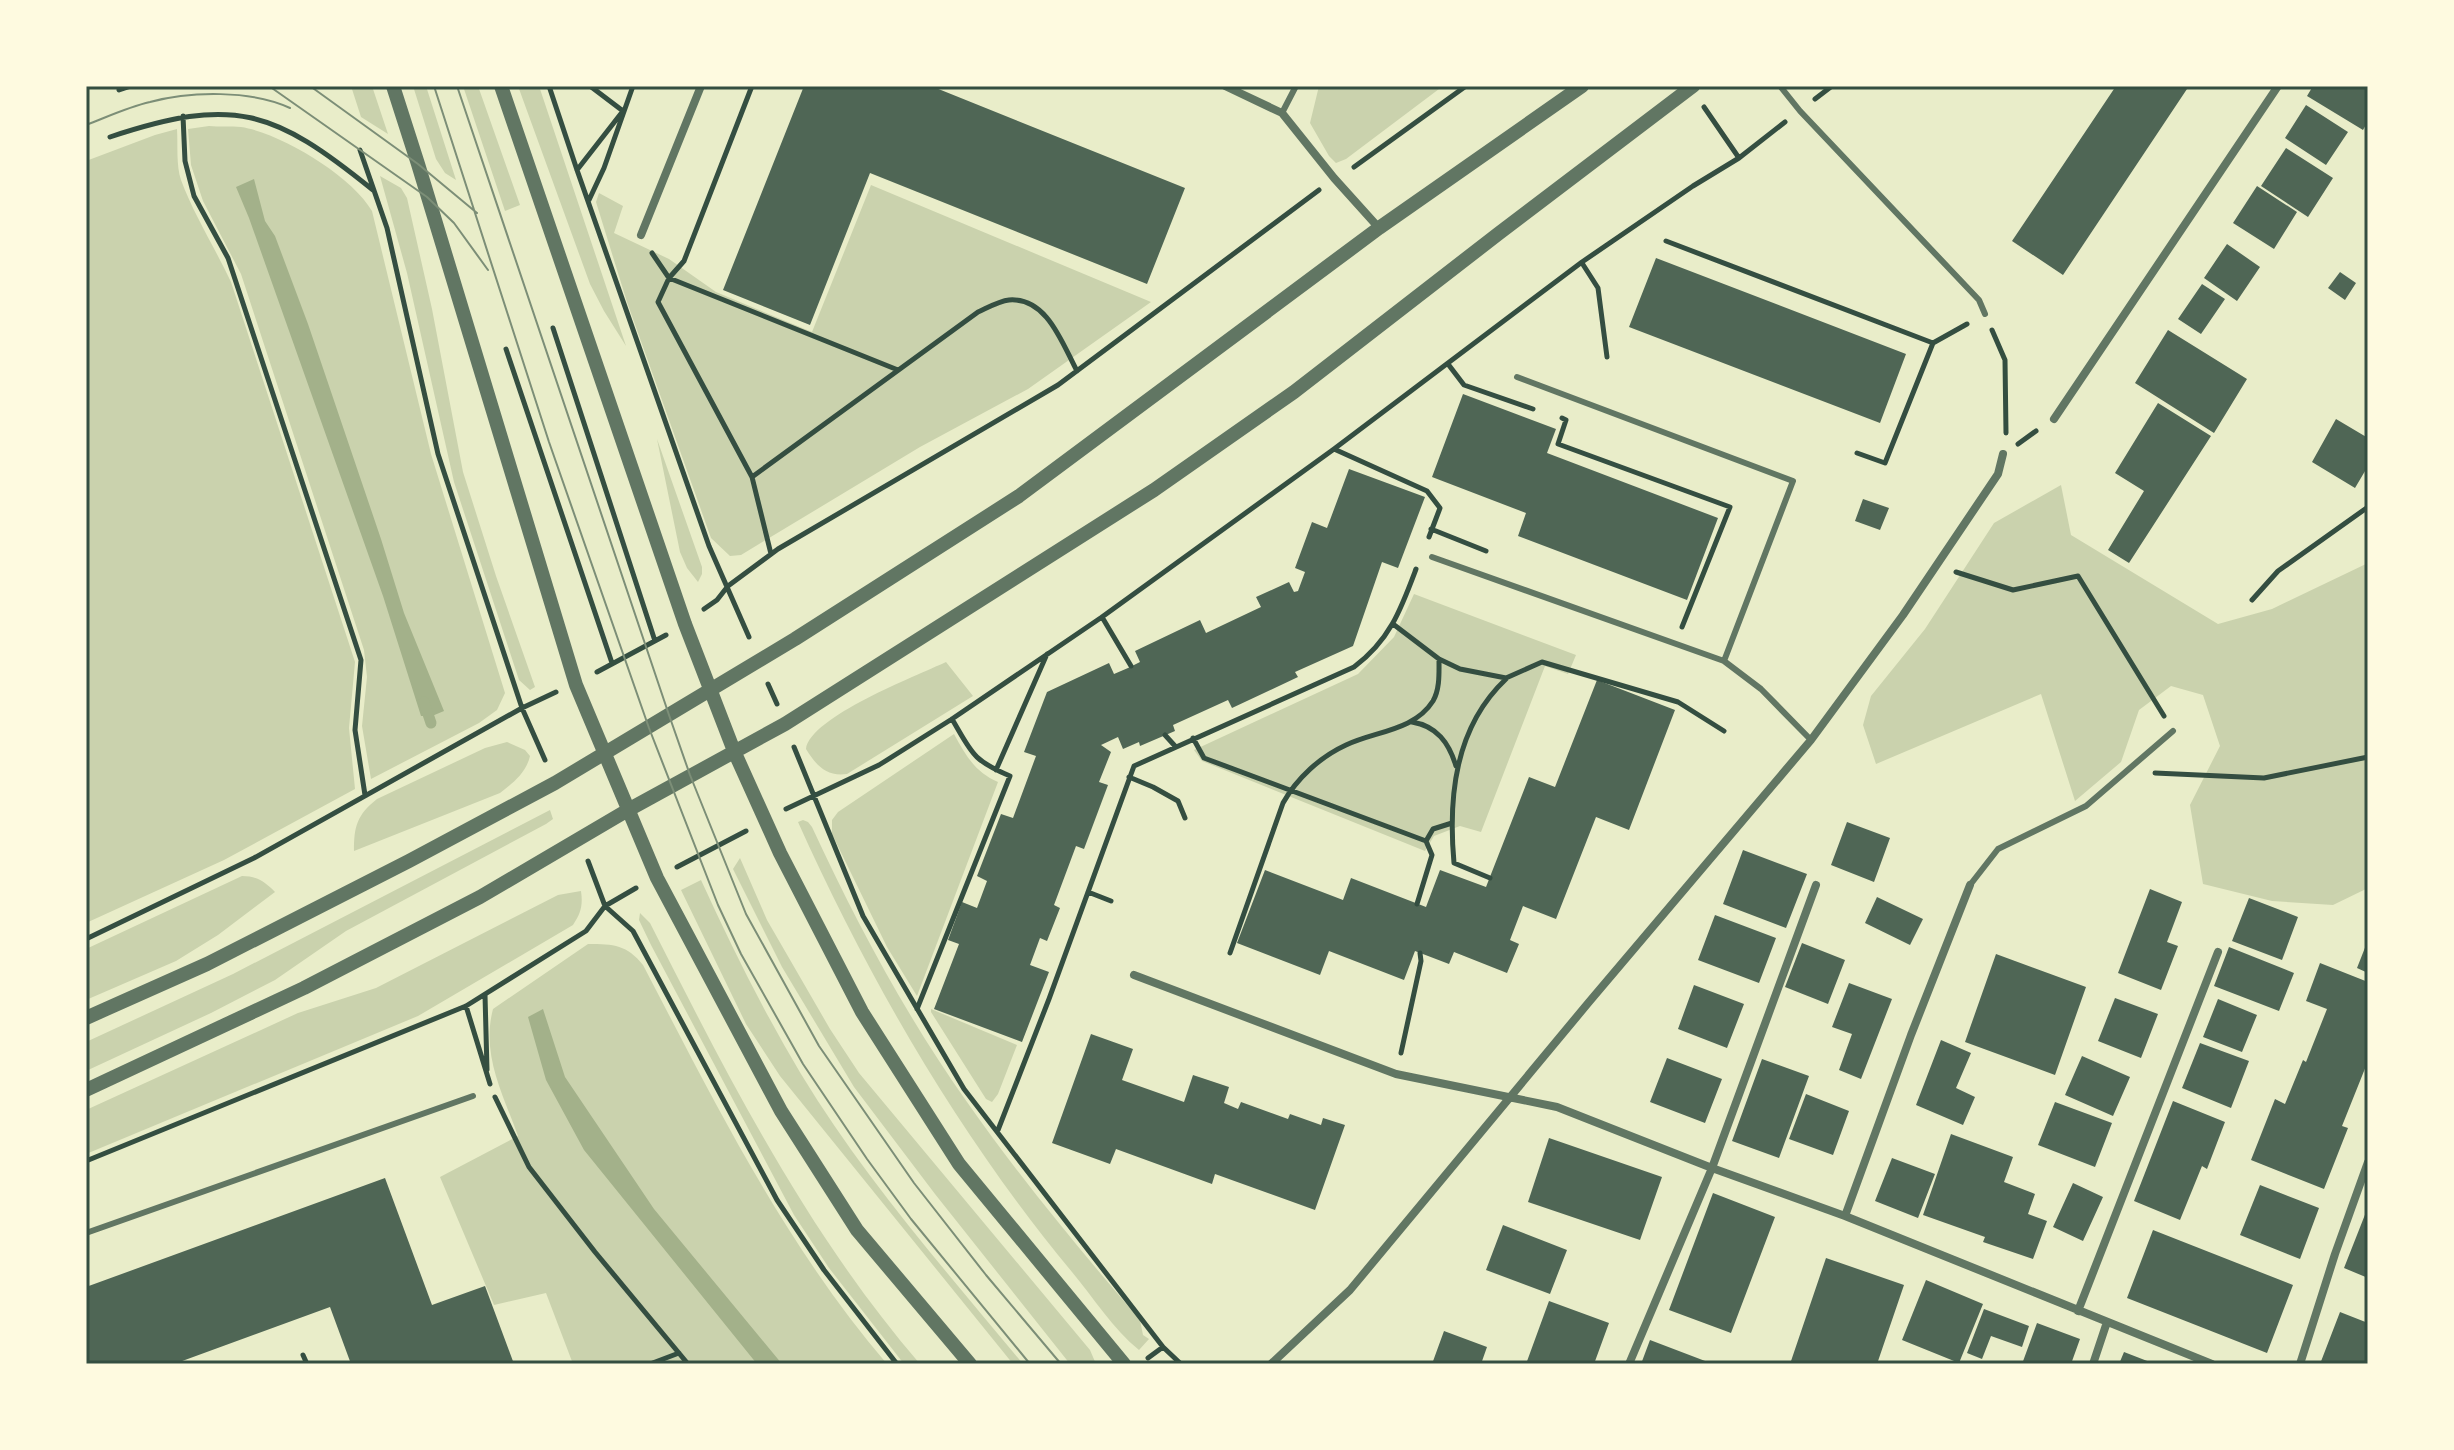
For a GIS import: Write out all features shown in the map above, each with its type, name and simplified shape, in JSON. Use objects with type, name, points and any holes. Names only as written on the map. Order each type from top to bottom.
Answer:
[{"type":"street","points":[[393,86],[576,685],[657,878],[781,1111],[857,1230],[970,1364]]},
{"type":"street","points":[[501,86],[685,624],[734,751],[766,821],[862,1012],[959,1164],[1124,1364]]},
{"type":"street","points":[[641,235],[701,86]]},
{"type":"street","points":[[1225,86],[1282,113],[1379,228]]},
{"type":"street","points":[[86,1018],[255,940],[409,861],[604,755],[710,691],[1019,496],[1379,228],[1582,86]]},
{"type":"street","points":[[86,1090],[318,981],[480,897],[628,810],[785,724],[1154,490],[1282,401],[1693,86]]},
{"type":"street","points":[[2054,419],[2278,86]]},
{"type":"street","points":[[1271,1364],[1350,1290],[1811,740],[1903,615],[1998,474],[2003,454]]},
{"type":"street","points":[[1629,1364],[1712,1168],[1816,885]]},
{"type":"street","points":[[1845,1216],[1970,885]]},
{"type":"street","points":[[2078,1311],[2218,952]]},
{"type":"street","points":[[1134,975],[1396,1074],[1557,1107],[1845,1216],[2212,1364]]},
{"type":"street","points":[[2300,1364],[2368,1162]]},
{"type":"street","points":[[2093,1364],[2107,1322]]},
{"type":"lane","points":[[1282,113],[1296,86]]},
{"type":"lane","points":[[1780,86],[1979,300],[1985,314]]},
{"type":"lane","points":[[1517,377],[1793,481],[1724,661]]},
{"type":"lane","points":[[1432,557],[1724,661],[1761,689],[1811,740]]},
{"type":"lane","points":[[1970,885],[1998,849],[2086,806],[2173,731]]},
{"type":"lane","points":[[86,1233],[473,1096]]},
{"type":"path","points":[[119,90],[131,86]]},
{"type":"path","points":[[549,86],[709,546],[863,916],[964,1089],[1163,1347],[1181,1364]]},
{"type":"path","points":[[590,86],[623,111]]},
{"type":"path","points":[[589,201],[633,86]]},
{"type":"path","points":[[752,86],[684,261],[669,278],[658,302],[752,477],[771,555]]},
{"type":"path","points":[[1355,166],[1466,86]]},
{"type":"path","points":[[577,170],[623,111]]},
{"type":"path","points":[[86,1161],[466,1006],[586,931],[605,906],[879,765],[1102,617],[1334,449],[1582,262],[1739,158],[1800,111]]},
{"type":"path","points":[[110,137],[183,116],[215,114],[264,120],[301,137],[374,191]]},
{"type":"path","points":[[183,116],[185,161],[194,196],[228,258],[361,660],[355,730],[365,795]]},
{"type":"path","points":[[1721,133],[1739,158]]},
{"type":"path","points":[[360,150],[387,228],[438,454],[533,734]]},
{"type":"path","points":[[86,939],[254,858],[522,708],[576,685],[685,624],[717,600],[728,586],[771,555],[1058,385],[1319,189]]},
{"type":"path","points":[[641,235],[669,278],[898,370]]},
{"type":"path","points":[[1666,241],[1933,343]]},
{"type":"path","points":[[1582,262],[1598,288],[1607,357]]},
{"type":"path","points":[[752,477],[978,312],[1008,300],[1032,304],[1048,317],[1077,371]]},
{"type":"path","points":[[1857,453],[1885,463],[1933,343],[1985,314],[2005,360],[2006,434],[2003,454]]},
{"type":"path","points":[[553,328],[655,641]]},
{"type":"path","points":[[506,349],[612,663]]},
{"type":"path","points":[[1448,364],[1464,385],[1537,410]]},
{"type":"path","points":[[1551,415],[1566,420],[1558,444],[1730,507],[1683,627],[1668,622]]},
{"type":"path","points":[[2003,454],[2054,419]]},
{"type":"path","points":[[1334,449],[1427,491],[1440,508],[1426,544]]},
{"type":"path","points":[[2252,600],[2278,571],[2368,507]]},
{"type":"path","points":[[1431,529],[1490,553]]},
{"type":"path","points":[[997,1131],[1134,766],[1354,667],[1369,656],[1393,624],[1420,559]]},
{"type":"path","points":[[1936,565],[2013,590],[2078,576],[2173,731]]},
{"type":"path","points":[[1102,617],[1131,666]]},
{"type":"path","points":[[1393,624],[1439,659],[1460,669],[1506,678]]},
{"type":"path","points":[[996,770],[1047,654]]},
{"type":"path","points":[[1230,953],[1290,790],[1327,756],[1347,745],[1411,722],[1423,714],[1437,693],[1439,659]]},
{"type":"path","points":[[1490,878],[1454,863],[1452,823],[1457,767],[1479,710],[1506,678],[1542,662],[1678,702],[1724,731]]},
{"type":"path","points":[[916,1010],[1010,776],[983,765],[974,756],[952,719]]},
{"type":"path","points":[[1411,722],[1434,730],[1444,740],[1457,767]]},
{"type":"path","points":[[1165,735],[1175,746]]},
{"type":"path","points":[[1193,738],[1204,758],[1426,841],[1432,855],[1417,904]]},
{"type":"path","points":[[2126,771],[2264,778],[2368,757]]},
{"type":"path","points":[[1129,777],[1178,801],[1185,818]]},
{"type":"path","points":[[1426,841],[1433,829],[1452,823]]},
{"type":"path","points":[[1088,892],[1111,901]]},
{"type":"path","points":[[600,893],[605,906],[633,931],[777,1200],[824,1270],[897,1364]]},
{"type":"path","points":[[1396,1074],[1421,961],[1420,953]]},
{"type":"path","points":[[485,995],[487,1074]]},
{"type":"path","points":[[466,1006],[497,1105],[529,1167],[688,1364]]},
{"type":"path","points":[[1148,1358],[1163,1347]]},
{"type":"path","points":[[650,1364],[679,1353]]},
{"type":"path","points":[[303,1355],[307,1364]]},
{"type":"shaded area","points":[[351,86],[372,86],[388,134],[361,117]]},
{"type":"shaded area","points":[[413,86],[426,86],[456,180],[445,173],[436,159]]},
{"type":"shaded area","points":[[463,86],[478,86],[520,205],[505,211]]},
{"type":"shaded area","points":[[518,86],[539,86],[626,346],[590,284]]},
{"type":"shaded area","points":[[1319,86],[1443,86],[1346,159],[1336,163],[1310,123]]},
{"type":"shaded area","points":[[241,127],[295,147],[349,184],[372,211],[431,454],[505,693],[497,710],[479,723],[371,779],[362,726],[367,677],[364,650],[241,274],[203,201],[191,165],[188,129]]},
{"type":"shaded area","points":[[177,129],[181,180],[231,282],[355,662],[349,728],[355,789],[224,860],[86,923],[86,161]]},
{"type":"shaded area","points":[[380,176],[401,188],[407,198],[463,472],[535,687],[530,690],[519,680],[454,482],[407,273]]},
{"type":"shaded area","points":[[254,179],[265,221],[275,236],[308,324],[404,613],[444,711],[432,716],[421,716],[383,596],[236,187]]},
{"type":"shaded area","points":[[871,185],[1151,302],[1028,389],[920,447],[741,555],[730,556],[711,538],[627,302],[596,202],[599,193],[623,206],[614,233],[669,259],[716,292],[812,332]]},
{"type":"shaded area","points":[[657,439],[702,567],[698,582],[680,552]]},
{"type":"shaded area","points":[[2061,485],[2071,535],[2218,624],[2272,609],[2368,563],[2368,888],[2333,905],[2272,901],[2203,884],[2190,805],[2220,746],[2203,695],[2171,686],[2139,710],[2121,762],[2075,801],[2041,694],[1876,764],[1863,725],[1871,696],[1925,629],[1994,523]]},
{"type":"shaded area","points":[[1414,594],[1576,655],[1568,674],[1545,666],[1481,832],[1460,826],[1434,836],[1425,851],[1202,761],[1194,750],[1358,674],[1394,637]]},
{"type":"shaded area","points":[[946,662],[973,696],[847,774],[833,774],[822,769],[806,749],[812,737],[825,724],[844,711]]},
{"type":"shaded area","points":[[954,734],[972,762],[998,782],[917,996],[887,947],[832,834],[832,820],[838,812]]},
{"type":"shaded area","points":[[507,742],[525,750],[530,756],[522,773],[500,793],[354,851],[358,822],[377,799],[485,748]]},
{"type":"shaded area","points":[[550,810],[553,819],[546,824],[346,931],[275,980],[86,1071],[86,1042],[233,974]]},
{"type":"shaded area","points":[[803,820],[812,827],[883,968],[945,1069],[1029,1186],[1140,1320],[1143,1335],[1149,1339],[1139,1350],[1112,1323],[1031,1220],[955,1112],[855,941],[798,822]]},
{"type":"shaded area","points":[[740,858],[767,920],[859,1073],[1090,1350],[1096,1364],[1070,1364],[854,1087],[782,967],[733,869]]},
{"type":"shaded area","points":[[242,876],[260,880],[275,892],[218,935],[176,961],[86,1000],[86,949]]},
{"type":"shaded area","points":[[701,880],[761,1003],[825,1113],[907,1223],[1023,1364],[1013,1364],[780,1076],[746,1024],[681,890]]},
{"type":"shaded area","points":[[581,891],[581,909],[573,925],[418,1016],[86,1154],[86,1110],[298,1013],[376,988],[558,895]]},
{"type":"shaded area","points":[[640,913],[650,923],[740,1096],[805,1208],[879,1314],[920,1364],[904,1364],[829,1268],[794,1215],[651,945],[639,920]]},
{"type":"shaded area","points":[[588,944],[619,947],[643,965],[725,1121],[784,1222],[850,1318],[887,1364],[573,1364],[546,1293],[494,1305],[440,1177],[518,1136],[495,1074],[490,1042],[493,1009]]},
{"type":"shaded area","points":[[543,1009],[565,1077],[654,1209],[782,1364],[757,1364],[584,1150],[546,1080],[528,1017]]},
{"type":"shaded area","points":[[931,1009],[1017,1045],[992,1102],[986,1099]]},
{"type":"building","points":[[804,86],[931,86],[1185,188],[1147,284],[870,173],[810,325],[723,290]]},
{"type":"building","points":[[2116,86],[2189,86],[2063,275],[2012,241]]},
{"type":"building","points":[[2313,86],[2368,86],[2368,121],[2363,130],[2307,96]]},
{"type":"building","points":[[2306,105],[2348,132],[2326,165],[2285,138]]},
{"type":"building","points":[[2286,148],[2333,178],[2308,217],[2261,186]]},
{"type":"building","points":[[2257,186],[2297,212],[2274,249],[2233,223]]},
{"type":"building","points":[[2227,244],[2260,267],[2237,301],[2204,278]]},
{"type":"building","points":[[1656,258],[1906,354],[1880,423],[1629,327]]},
{"type":"building","points":[[2340,272],[2356,283],[2345,300],[2328,288]]},
{"type":"building","points":[[2202,284],[2225,299],[2201,334],[2178,319]]},
{"type":"building","points":[[2168,330],[2247,379],[2214,433],[2135,383]]},
{"type":"building","points":[[1463,394],[1556,429],[1547,453],[1718,518],[1687,600],[1518,536],[1526,513],[1432,477]]},
{"type":"building","points":[[2158,403],[2211,436],[2129,563],[2108,550],[2144,491],[2115,473]]},
{"type":"building","points":[[2336,419],[2368,438],[2368,466],[2355,488],[2312,462]]},
{"type":"building","points":[[1349,469],[1425,497],[1398,568],[1382,562],[1353,646],[1295,672],[1298,677],[1232,708],[1228,700],[1173,725],[1175,731],[1140,746],[1139,742],[1123,749],[1118,737],[1101,745],[1111,752],[1099,782],[1108,785],[1084,849],[1076,846],[1054,905],[1060,908],[1047,941],[1040,938],[1030,965],[1049,972],[1022,1042],[934,1009],[959,944],[948,940],[962,902],[977,908],[987,881],[977,876],[1001,814],[1013,818],[1036,756],[1024,752],[1047,692],[1109,663],[1114,674],[1128,668],[1140,662],[1135,651],[1200,620],[1206,633],[1261,607],[1256,597],[1289,582],[1294,592],[1298,591],[1305,572],[1295,568],[1312,522],[1327,528]]},
{"type":"building","points":[[1863,499],[1889,508],[1880,530],[1855,521]]},
{"type":"building","points":[[1597,680],[1675,710],[1629,830],[1596,817],[1556,919],[1523,906],[1510,940],[1519,944],[1507,973],[1454,952],[1449,964],[1415,951],[1404,980],[1329,951],[1320,975],[1237,943],[1265,870],[1343,900],[1351,878],[1426,907],[1440,870],[1486,887],[1529,777],[1555,787]]},
{"type":"building","points":[[1847,822],[1890,838],[1874,882],[1831,865]]},
{"type":"building","points":[[1743,850],[1807,874],[1786,928],[1723,904]]},
{"type":"building","points":[[2150,889],[2182,902],[2167,942],[2178,946],[2161,990],[2118,973]]},
{"type":"building","points":[[1877,897],[1923,919],[1910,945],[1865,923]]},
{"type":"building","points":[[2249,898],[2298,917],[2282,960],[2232,941]]},
{"type":"building","points":[[1715,915],[1776,938],[1759,983],[1698,960]]},
{"type":"building","points":[[2368,940],[2368,973],[2357,968]]},
{"type":"building","points":[[1802,943],[1845,960],[1828,1004],[1785,987]]},
{"type":"building","points":[[2229,947],[2294,973],[2279,1011],[2214,986]]},
{"type":"building","points":[[1996,954],[2086,987],[2055,1075],[1965,1042]]},
{"type":"building","points":[[2320,963],[2368,982],[2368,1061],[2342,1126],[2348,1128],[2324,1189],[2251,1160],[2275,1099],[2285,1104],[2327,1009],[2306,1001]]},
{"type":"building","points":[[1849,983],[1892,999],[1861,1079],[1839,1070],[1852,1034],[1832,1027]]},
{"type":"building","points":[[1694,985],[1744,1004],[1727,1048],[1678,1029]]},
{"type":"building","points":[[2115,998],[2158,1014],[2141,1058],[2098,1041]]},
{"type":"building","points":[[2218,999],[2257,1015],[2242,1052],[2203,1037]]},
{"type":"building","points":[[1091,1034],[1133,1049],[1122,1080],[1184,1102],[1193,1075],[1229,1087],[1224,1103],[1238,1109],[1241,1102],[1288,1119],[1290,1114],[1321,1125],[1323,1118],[1345,1125],[1315,1210],[1215,1174],[1212,1184],[1116,1149],[1110,1164],[1052,1143]]},
{"type":"building","points":[[1941,1040],[1971,1053],[1956,1088],[1975,1097],[1963,1125],[1916,1105]]},
{"type":"building","points":[[2200,1043],[2249,1061],[2231,1108],[2182,1088]]},
{"type":"building","points":[[2082,1056],[2130,1077],[2113,1116],[2065,1095]]},
{"type":"building","points":[[1667,1058],[1722,1079],[1705,1123],[1650,1102]]},
{"type":"building","points":[[1762,1059],[1809,1076],[1779,1158],[1732,1141]]},
{"type":"building","points":[[1806,1094],[1849,1111],[1833,1155],[1789,1139]]},
{"type":"building","points":[[2173,1101],[2225,1122],[2207,1169],[2202,1166],[2180,1220],[2134,1201]]},
{"type":"building","points":[[2055,1102],[2112,1123],[2095,1167],[2038,1145]]},
{"type":"building","points":[[1951,1134],[2013,1157],[2004,1182],[2035,1194],[2028,1214],[2047,1221],[2033,1259],[1983,1242],[1985,1237],[1923,1215]]},
{"type":"building","points":[[1549,1138],[1662,1177],[1640,1240],[1528,1202]]},
{"type":"building","points":[[1892,1158],[1935,1174],[1918,1218],[1875,1201]]},
{"type":"building","points":[[385,1178],[432,1305],[485,1286],[514,1364],[351,1364],[330,1307],[174,1364],[86,1364],[86,1287]]},
{"type":"building","points":[[2073,1183],[2103,1197],[2083,1241],[2053,1227]]},
{"type":"building","points":[[2260,1185],[2319,1208],[2300,1259],[2240,1235]]},
{"type":"building","points":[[1713,1193],[1775,1217],[1731,1333],[1669,1310]]},
{"type":"building","points":[[2368,1207],[2368,1278],[2344,1268]]},
{"type":"building","points":[[1503,1225],[1567,1250],[1550,1294],[1486,1270]]},
{"type":"building","points":[[2153,1230],[2293,1285],[2267,1353],[2127,1298]]},
{"type":"building","points":[[1826,1258],[1904,1285],[1877,1364],[1790,1364]]},
{"type":"building","points":[[1926,1280],[1983,1304],[1959,1363],[1902,1340]]},
{"type":"building","points":[[1549,1301],[1609,1323],[1594,1364],[1526,1364]]},
{"type":"building","points":[[1984,1309],[2029,1326],[2022,1347],[1991,1336],[1982,1359],[1967,1353]]},
{"type":"building","points":[[2340,1312],[2368,1323],[2368,1364],[2320,1364]]},
{"type":"building","points":[[2037,1323],[2080,1339],[2071,1364],[2022,1364]]},
{"type":"building","points":[[1444,1331],[1487,1347],[1481,1364],[1432,1364]]},
{"type":"building","points":[[1650,1340],[1713,1364],[1641,1364]]},
{"type":"building","points":[[2124,1352],[2155,1364],[2119,1364]]},
{"type":"waterway","points":[[424,702],[431,723]]},
{"type":"tram line","points":[[269,86],[427,197],[454,223],[488,270]]},
{"type":"tram line","points":[[310,86],[418,164],[477,213]]},
{"type":"tram line","points":[[434,86],[549,442],[649,728],[718,905],[741,954],[803,1064],[867,1159],[911,1219],[1030,1364]]},
{"type":"tram line","points":[[457,86],[669,715],[746,914],[819,1046],[914,1183],[1061,1364]]},
{"type":"tram line","points":[[86,125],[142,104],[202,94],[239,95],[290,108]]}]
